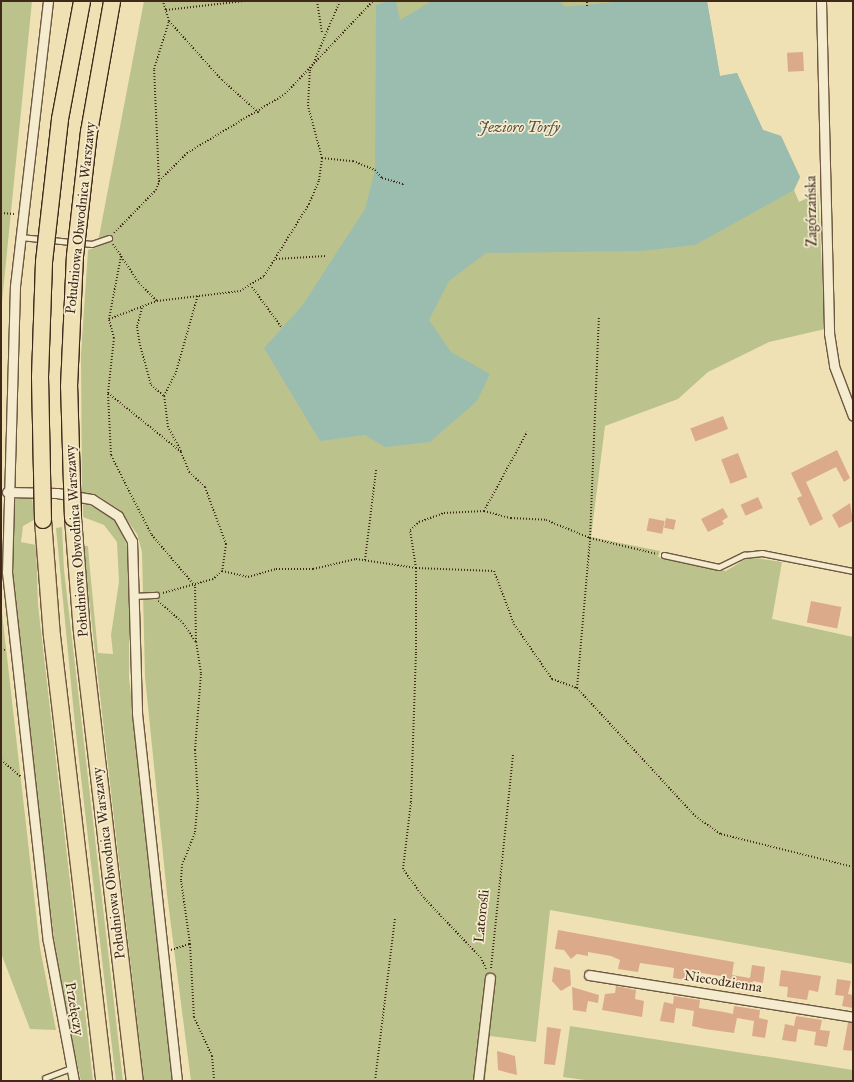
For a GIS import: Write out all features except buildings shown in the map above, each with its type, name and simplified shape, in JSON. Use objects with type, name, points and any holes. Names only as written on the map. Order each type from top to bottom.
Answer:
[{"type":"highway","points":[[82,1],[60,119],[44,262],[40,377],[43,520],[52,636],[104,1081]]},
{"type":"highway","name":"Południowa Obwodnica Warszawy","points":[[112,1],[89,132],[75,256],[69,388],[73,518],[82,632],[135,1081]]},
{"type":"street","name":"Przełęczy","points":[[48,1],[18,237],[7,492],[8,600],[48,941],[74,1081]]},
{"type":"street","name":"Zagórzańska","points":[[821,1],[829,333],[834,366],[853,416]]},
{"type":"street","points":[[7,492],[74,494],[113,510],[132,541],[135,596],[136,713],[177,1081]]},
{"type":"street","name":"Niecodzienna","points":[[589,974],[853,1017]]},
{"type":"street","points":[[478,1081],[490,978]]},
{"type":"lane","points":[[18,237],[92,244],[109,238]]},
{"type":"lane","points":[[664,555],[719,567],[744,555],[762,553],[853,571]]},
{"type":"lane","points":[[135,596],[156,595]]},
{"type":"lane","points":[[45,1078],[71,1068]]},
{"type":"path","points":[[163,1],[169,20],[222,80],[259,113]]},
{"type":"path","points":[[166,10],[244,1]]},
{"type":"path","points":[[317,1],[322,36]]},
{"type":"path","points":[[109,319],[142,308],[157,300],[252,287],[275,259],[309,204],[319,180],[322,158],[308,106],[310,71],[322,36],[340,1]]},
{"type":"path","points":[[159,182],[187,153],[259,113],[310,71],[373,1]]},
{"type":"path","points":[[586,6],[587,1]]},
{"type":"path","points":[[157,300],[121,256],[109,238],[156,190],[159,182],[154,69],[169,20]]},
{"type":"path","points":[[322,158],[353,161],[375,170],[382,178],[403,184],[402,187]]},
{"type":"path","points":[[1,213],[21,215]]},
{"type":"path","points":[[121,256],[109,319],[114,338],[108,393],[112,455],[151,534],[195,586],[196,642],[201,673],[195,750],[198,799],[195,832],[182,865],[181,880],[190,944],[194,1017],[212,1056],[214,1081]]},
{"type":"path","points":[[275,259],[326,256]]},
{"type":"path","points":[[252,287],[282,328]]},
{"type":"path","points":[[198,295],[176,372],[164,396],[168,427],[181,452],[189,472],[204,487],[218,515],[226,544],[222,571]]},
{"type":"path","points":[[142,308],[137,327],[140,345],[151,386],[164,396]]},
{"type":"path","points":[[577,688],[590,538],[599,317]]},
{"type":"path","points":[[108,393],[181,452]]},
{"type":"path","points":[[484,511],[527,432]]},
{"type":"path","points":[[365,560],[376,470]]},
{"type":"path","points":[[490,978],[481,958],[424,898],[403,869],[411,802],[416,568],[410,530],[419,522],[444,513],[484,511],[511,518],[546,520],[590,538],[664,555]]},
{"type":"path","points":[[196,642],[183,623],[161,607],[156,595],[195,586],[222,571],[248,577],[276,569],[313,569],[365,560],[416,568],[494,572],[514,624],[552,679],[577,688],[695,816],[721,834],[853,867]]},
{"type":"path","name":"Latorośli","points":[[490,978],[513,754]]},
{"type":"path","points":[[1,760],[17,776],[29,781]]},
{"type":"path","points":[[375,1081],[395,917]]},
{"type":"path","points":[[163,953],[190,944]]},
{"type":"green space","points":[[1,1],[32,1],[1,312]]},
{"type":"green space","points":[[144,1],[707,1],[720,76],[737,73],[763,130],[781,136],[800,177],[794,190],[799,202],[818,193],[825,329],[769,342],[708,372],[678,399],[605,426],[591,537],[660,551],[658,557],[726,571],[749,557],[782,562],[772,619],[853,637],[853,964],[550,910],[536,1042],[490,1036],[485,1081],[191,1081],[167,894],[145,677],[142,552],[137,534],[120,510],[97,495],[82,492],[81,355],[88,250],[97,247]]},
{"type":"green space","points":[[19,497],[32,497],[34,520],[23,526],[21,542],[36,545],[38,605],[93,1081],[81,1081],[60,988],[12,592],[13,501]]},
{"type":"green space","points":[[83,502],[110,515],[119,526],[129,551],[129,677],[173,1081],[144,1081],[83,546],[88,546],[98,653],[113,654],[111,635],[119,582],[117,542],[104,525],[83,517]]},
{"type":"green space","points":[[62,527],[64,570],[123,1081],[116,1081],[75,725],[56,528]]},
{"type":"green space","points":[[1,604],[40,948],[56,1030],[30,1029],[1,953]]},
{"type":"green space","points":[[570,1026],[853,1070],[853,1081],[592,1081],[563,1077]]},
{"type":"water","name":"Jezioro Torfy","points":[[388,1],[396,1],[400,20],[432,1],[560,1],[565,7],[626,1],[707,1],[720,76],[737,73],[763,130],[781,136],[800,177],[794,190],[695,245],[640,251],[486,253],[449,281],[429,320],[451,352],[490,374],[477,401],[430,442],[385,447],[365,435],[320,441],[264,348],[302,306],[365,209],[375,170],[376,5]]}]
